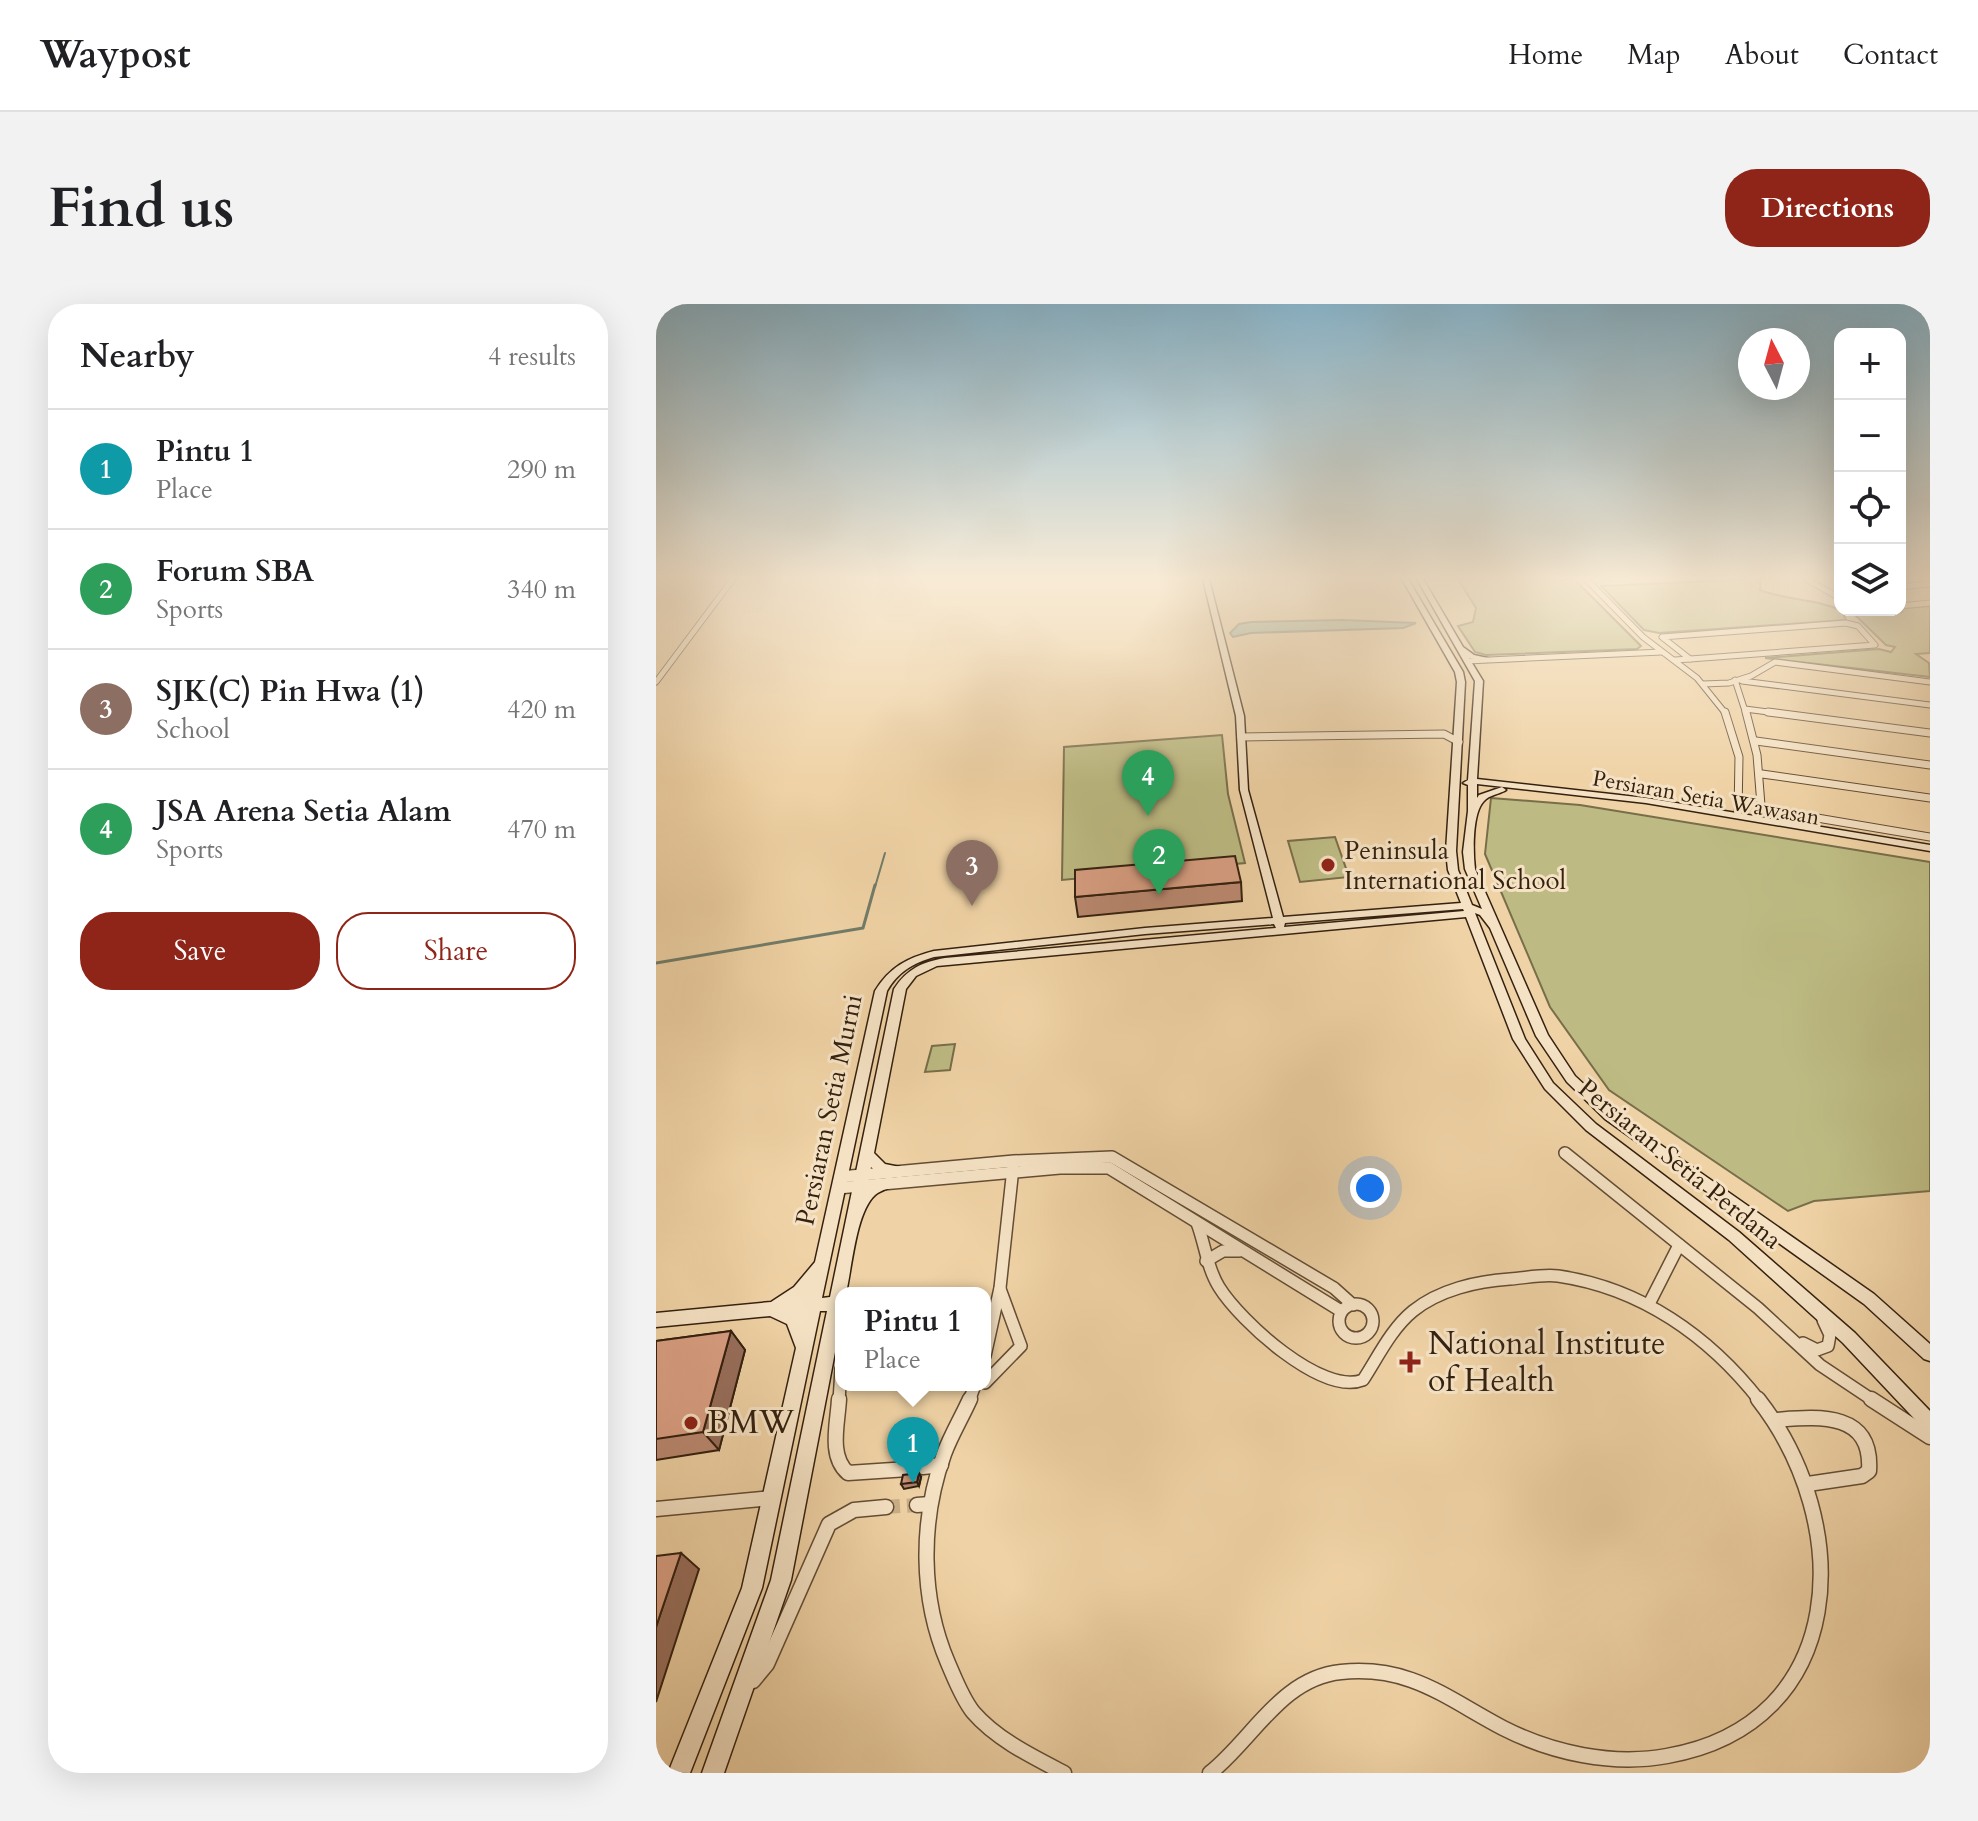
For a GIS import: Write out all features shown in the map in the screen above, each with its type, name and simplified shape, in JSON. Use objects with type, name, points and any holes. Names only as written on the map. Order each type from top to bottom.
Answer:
[{"type":"street","points":[[656,682],[659,673],[679,648]]},
{"type":"street","points":[[1223,648],[1241,735],[1244,790],[1278,919]]},
{"type":"street","points":[[1443,648],[1461,680]]},
{"type":"street","points":[[1459,648],[1472,657],[1488,659]]},
{"type":"street","name":"Persiaran Setia Perdana","points":[[1459,648],[1479,681],[1472,763],[1470,869],[1542,1036],[1571,1079],[1610,1116],[1869,1299],[1930,1354]]},
{"type":"street","points":[[1645,653],[1653,648]]},
{"type":"street","points":[[1655,648],[1700,682],[1724,711],[1736,735],[1742,765],[1738,814]]},
{"type":"street","points":[[1674,648],[1690,659]]},
{"type":"street","points":[[1645,653],[1674,660],[1864,648]]},
{"type":"street","points":[[1461,680],[1463,665],[1467,661],[1662,652]]},
{"type":"street","points":[[1475,674],[1475,665],[1488,659]]},
{"type":"street","points":[[1700,682],[1751,676],[1775,662],[1930,682]]},
{"type":"street","name":"Persiaran Setia Perdana","points":[[1461,680],[1451,851],[1459,887],[1471,910],[1519,1039],[1549,1086],[1591,1127],[1734,1236],[1849,1338],[1930,1423]]},
{"type":"street","points":[[1733,680],[1930,705]]},
{"type":"street","points":[[1733,680],[1756,741],[1762,774],[1761,805],[1764,809],[1930,837]]},
{"type":"street","points":[[1745,709],[1930,733]]},
{"type":"street","points":[[1241,735],[1439,730],[1460,724]]},
{"type":"street","points":[[1241,735],[1444,734],[1459,742]]},
{"type":"street","points":[[1756,741],[1930,765]]},
{"type":"street","points":[[1472,763],[1486,777],[1502,786]]},
{"type":"street","points":[[1456,799],[1472,784],[1458,768]]},
{"type":"street","points":[[1762,774],[1930,798]]},
{"type":"street","name":"Persiaran Setia Wawasan","points":[[1472,784],[1580,790],[1930,848]]},
{"type":"street","points":[[1473,811],[1482,797],[1502,786]]},
{"type":"street","name":"Persiaran Setia Wawasan","points":[[1502,786],[1721,819],[1930,857]]},
{"type":"street","points":[[1721,819],[1738,814]]},
{"type":"street","points":[[1738,814],[1751,824]]},
{"type":"street","points":[[1459,887],[1455,900],[1444,912],[1468,923],[1481,940]]},
{"type":"street","points":[[1479,891],[1471,910],[1494,926]]},
{"type":"street","name":"Persiaran Setia Murni","points":[[840,1287],[900,989],[906,978],[920,967],[1278,919],[1471,910]]},
{"type":"street","name":"Persiaran Setia Murni","points":[[679,1773],[752,1588],[881,991],[888,978],[899,967],[924,956],[966,950],[1278,919],[1444,912]]},
{"type":"street","points":[[1565,1153],[1793,1338],[1841,1381],[1908,1420],[1930,1437]]},
{"type":"street","points":[[866,1154],[892,1176]]},
{"type":"street","points":[[839,1183],[1112,1157],[1334,1288],[1353,1305],[1365,1307],[1373,1314],[1372,1329],[1364,1336],[1352,1336],[1342,1330],[1338,1321],[1341,1311],[1353,1305]]},
{"type":"street","points":[[1013,1166],[1109,1168],[1341,1311]]},
{"type":"street","points":[[991,1329],[1000,1288],[1013,1166]]},
{"type":"street","points":[[854,1213],[871,1190],[892,1176]]},
{"type":"street","points":[[1197,1223],[1204,1238],[1206,1261],[1227,1301],[1244,1321],[1308,1366],[1345,1384],[1363,1380],[1409,1315],[1443,1294],[1468,1285],[1501,1277],[1563,1278],[1597,1284],[1649,1304],[1695,1333],[1750,1383],[1775,1420],[1808,1484],[1819,1520],[1823,1550],[1822,1598],[1813,1640],[1793,1678],[1756,1721],[1715,1745],[1657,1759],[1621,1761],[1571,1752],[1524,1738],[1422,1679],[1382,1671],[1348,1671],[1317,1677],[1283,1699],[1223,1764],[1210,1773]]},
{"type":"street","points":[[1649,1304],[1679,1245]]},
{"type":"street","points":[[1206,1261],[1223,1251],[1242,1251]]},
{"type":"street","points":[[770,1309],[799,1292],[824,1257]]},
{"type":"street","points":[[991,1377],[1021,1346],[1000,1288]]},
{"type":"street","points":[[656,1320],[835,1303]]},
{"type":"street","points":[[770,1309],[794,1320],[800,1336],[801,1358]]},
{"type":"street","points":[[1793,1338],[1817,1350],[1828,1346],[1830,1335],[1819,1311]]},
{"type":"street","name":"Persiaran Setia Murni","points":[[713,1773],[781,1580],[835,1338]]},
{"type":"street","points":[[839,1391],[836,1455],[841,1467],[848,1473],[908,1469]]},
{"type":"street","points":[[970,1401],[973,1391]]},
{"type":"street","points":[[978,1391],[952,1434],[924,1504],[930,1600],[944,1653],[974,1714],[1039,1761],[1064,1773]]},
{"type":"street","points":[[1775,1420],[1828,1417],[1852,1428],[1868,1450],[1869,1471],[1862,1476],[1808,1484]]},
{"type":"street","points":[[923,1467],[941,1465]]},
{"type":"street","points":[[656,1509],[772,1498]]},
{"type":"street","points":[[742,1694],[767,1664],[829,1524],[854,1510],[886,1507]]},
{"type":"shaded area","points":[[1472,648],[1639,648],[1486,655],[1475,652]]},
{"type":"shaded area","points":[[1895,648],[1930,648],[1930,653],[1916,654],[1929,663],[1930,677],[1765,658],[1879,649],[1891,652]]},
{"type":"shaded area","points":[[1222,735],[1228,794],[1245,863],[1062,880],[1064,747]]},
{"type":"shaded area","points":[[1491,798],[1580,805],[1930,862],[1930,1191],[1814,1201],[1788,1211],[1609,1090],[1550,1007],[1485,854]]},
{"type":"shaded area","points":[[1335,837],[1349,877],[1300,882],[1288,841]]},
{"type":"shaded area","points":[[955,1044],[950,1070],[925,1072],[932,1046]]},
{"type":"building","points":[[1235,856],[1241,882],[1075,897],[1075,870]]},
{"type":"building","points":[[731,1331],[703,1432],[656,1439],[656,1341]]},
{"type":"building","points":[[919,1473],[917,1482],[901,1484],[903,1475]]},
{"type":"building","points":[[681,1553],[656,1627],[656,1556]]},
{"type":"waterway","points":[[875,887],[885,853]]},
{"type":"waterway","points":[[656,963],[863,928],[875,885]]},
{"type":"tunnel","points":[[886,1507],[917,1505]]},
{"type":"place","name":"JSA Arena Setia Alam","points":[[1148,816]]},
{"type":"place","name":"Peninsula International School","points":[[1328,865]]},
{"type":"place","name":"Forum SBA","points":[[1159,895]]},
{"type":"place","name":"SJK(C) Pin Hwa (1)","points":[[972,906]]},
{"type":"place","name":"National Institute of Health","points":[[1410,1362]]},
{"type":"place","name":"BMW","points":[[691,1423]]},
{"type":"place","name":"Pintu 1","points":[[913,1483]]}]
